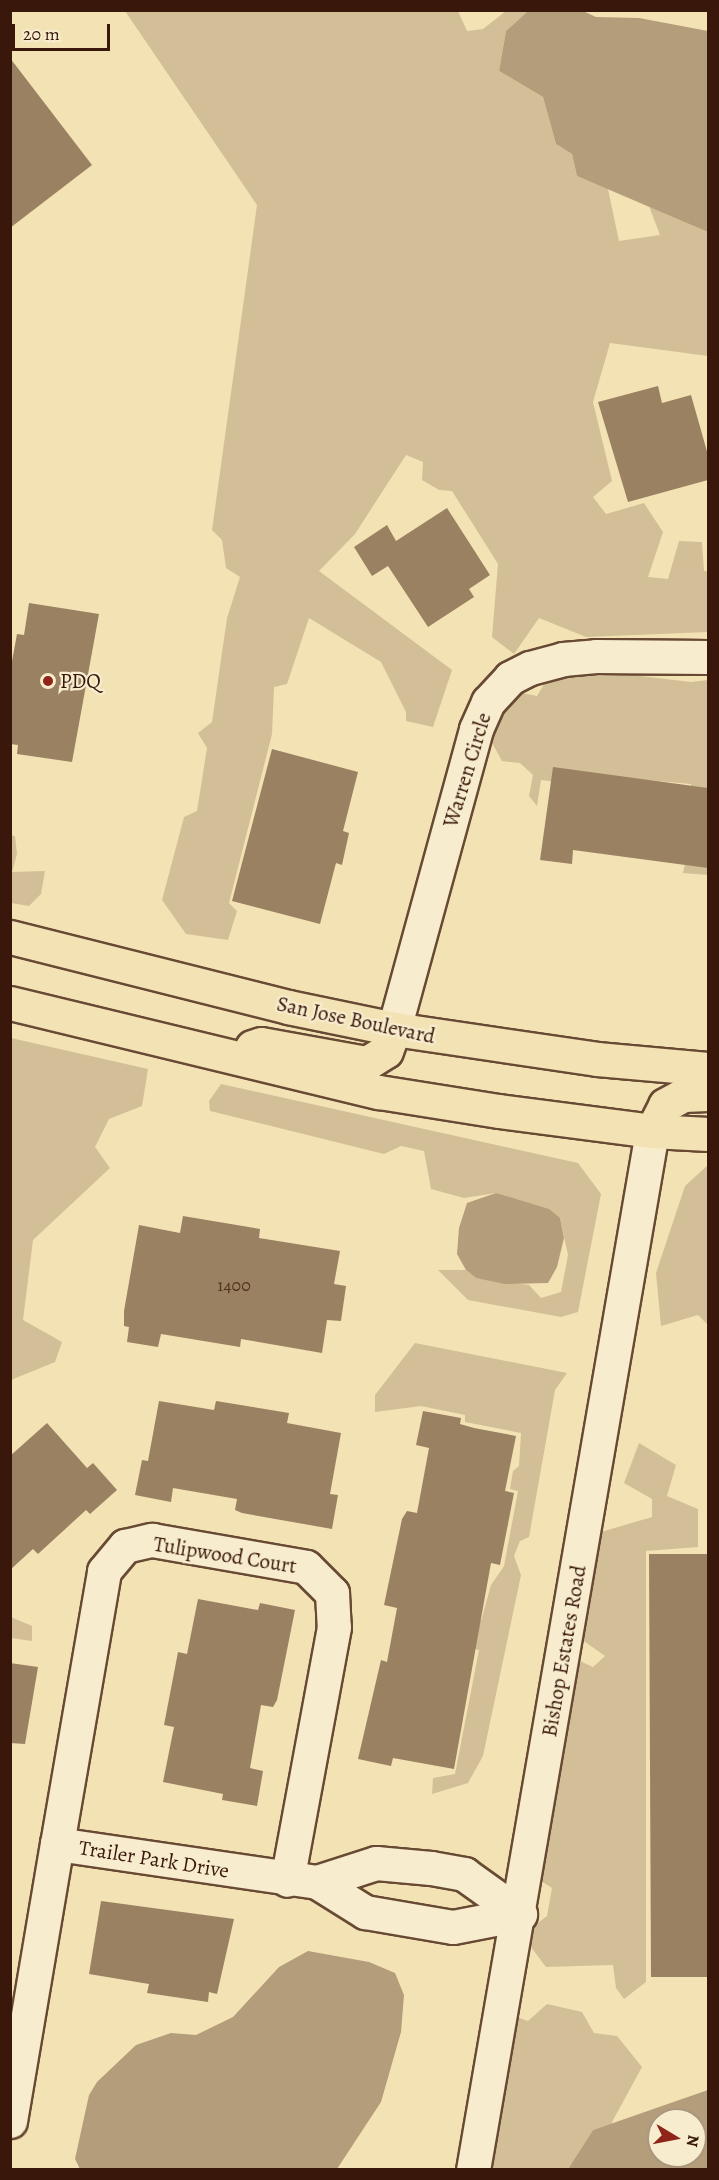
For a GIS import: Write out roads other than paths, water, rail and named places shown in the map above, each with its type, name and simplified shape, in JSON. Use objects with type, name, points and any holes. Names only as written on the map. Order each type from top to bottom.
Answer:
[{"type":"main road","name":"San Jose Boulevard","points":[[10,937],[394,1029],[597,1059],[708,1068]]},
{"type":"main road","points":[[10,1003],[379,1092],[652,1131],[708,1134]]},
{"type":"main road","points":[[229,1057],[261,1044],[368,1063],[386,1051],[394,1029]]},
{"type":"main road","points":[[652,1131],[665,1105],[683,1095],[708,1094]]},
{"type":"street","name":"Warren Circle","points":[[394,1029],[476,729],[488,702],[510,678],[530,668],[563,659],[596,656],[708,657]]},
{"type":"street","name":"Bishop Estates Road","points":[[473,2169],[520,1914],[652,1131]]},
{"type":"street","name":"Tulipwood Court","points":[[57,1844],[104,1571],[125,1546],[152,1540],[306,1567],[332,1593],[334,1627],[302,1881]]},
{"type":"street","name":"Trailer Park Drive","points":[[10,2121],[57,1844],[302,1881],[365,1912],[453,1927],[520,1914]]},
{"type":"street","name":"Trailer Park Drive","points":[[302,1881],[376,1863],[431,1868],[464,1874],[520,1914]]},
{"type":"place","name":"PDQ","points":[[48,681]]}]
